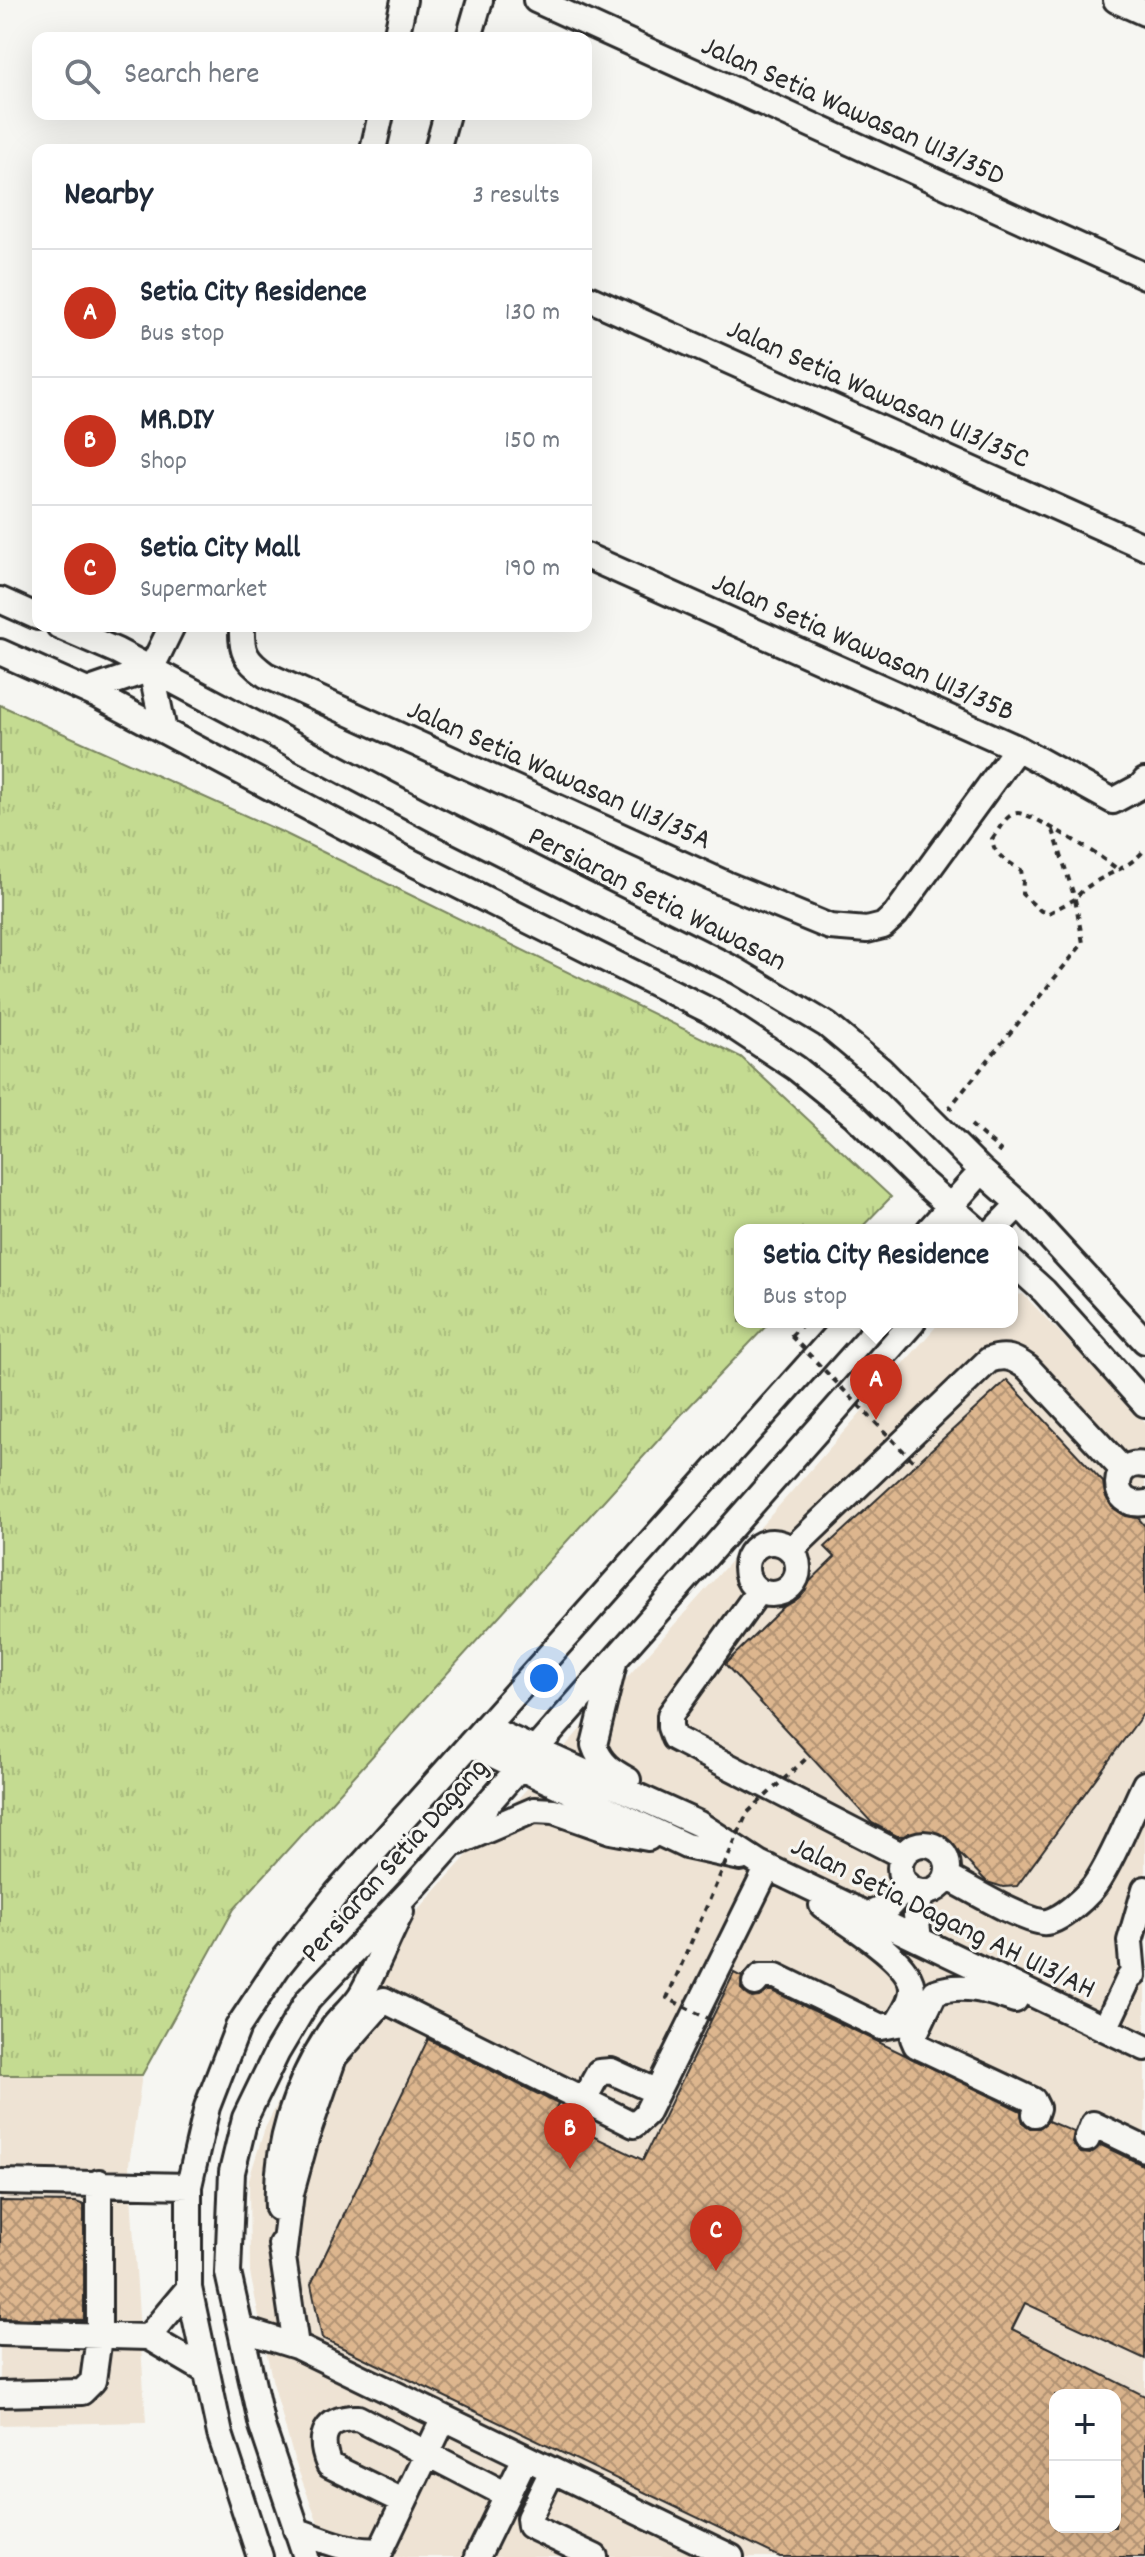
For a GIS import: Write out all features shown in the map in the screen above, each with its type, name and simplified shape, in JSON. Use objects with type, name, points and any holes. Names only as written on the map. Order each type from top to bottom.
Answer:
[{"type":"street","points":[[397,32],[404,0]]},
{"type":"street","points":[[471,32],[480,0]]},
{"type":"street","name":"Jalan Setia Wawasan U13/35D","points":[[536,0],[1145,276]]},
{"type":"street","points":[[1116,0],[1145,13]]},
{"type":"street","points":[[374,144],[380,120]]},
{"type":"street","points":[[439,144],[445,120]]},
{"type":"street","name":"Jalan Setia Wawasan U13/35C","points":[[592,300],[1145,547]]},
{"type":"street","name":"Jalan Setia Wawasan U13/35B","points":[[592,559],[1017,748],[1113,801],[1145,781]]},
{"type":"street","points":[[0,600],[32,614]]},
{"type":"street","name":"Persiaran Setia Wawasan","points":[[72,632],[151,669],[436,820],[737,971],[827,1025],[881,1070],[1019,1204],[1145,1341]]},
{"type":"street","points":[[164,731],[151,669],[169,632]]},
{"type":"street","name":"Jalan Setia Wawasan U13/35A","points":[[242,637],[250,664],[266,675],[712,878],[830,927],[867,930],[883,926],[896,914],[1017,748]]},
{"type":"street","points":[[0,652],[87,691],[415,864],[710,1011],[796,1068],[842,1105],[970,1224]]},
{"type":"street","points":[[87,691],[151,669]]},
{"type":"street","points":[[934,1224],[982,1171]]},
{"type":"street","points":[[919,1179],[923,1217],[920,1224]]},
{"type":"street","points":[[1000,1224],[1019,1204]]},
{"type":"street","points":[[1018,1267],[1044,1291],[1144,1404]]},
{"type":"street","points":[[1018,1282],[1044,1291]]},
{"type":"street","name":"Persiaran Setia Dagang","points":[[260,2557],[220,2434],[189,2288],[189,2186],[207,2107],[238,2027],[277,1968],[337,1893],[842,1328]]},
{"type":"street","name":"Persiaran Setia Dagang","points":[[306,2557],[262,2426],[228,2273],[232,2172],[245,2118],[277,2052],[308,2000],[451,1846],[908,1328]]},
{"type":"street","points":[[791,1550],[989,1360],[1001,1356],[1015,1359],[1028,1368],[1138,1464],[1118,1482],[1121,1495],[1132,1504],[1145,1503]]},
{"type":"street","points":[[767,1542],[776,1542],[791,1550],[799,1564],[796,1580],[791,1587],[776,1594],[759,1591],[747,1578],[747,1560],[751,1552],[767,1542]]},
{"type":"street","points":[[759,1591],[670,1715],[674,1738],[903,1856]]},
{"type":"street","points":[[614,1660],[594,1745],[598,1757],[609,1769],[691,1821]]},
{"type":"street","name":"Jalan Setia Dagang AH U13/AH","points":[[478,1735],[527,1758],[686,1846],[763,1865]]},
{"type":"street","name":"Jalan Setia Dagang AH U13/AH","points":[[527,1758],[691,1821],[763,1865],[1145,2048]]},
{"type":"street","points":[[947,1877],[1027,1917],[1046,1923],[1058,1919],[1099,1880],[1145,1784]]},
{"type":"street","points":[[451,1846],[534,1810],[554,1811],[611,1831],[686,1846]]},
{"type":"street","points":[[868,1915],[915,1889],[937,1889],[947,1877],[948,1861],[938,1847],[922,1843],[914,1845],[903,1856],[900,1872],[915,1889],[919,1939]]},
{"type":"street","points":[[283,2257],[291,2193],[334,2057],[384,2000],[634,2125],[646,2114],[657,2092],[763,1865],[880,1947],[900,1964],[913,1989],[908,2006],[897,2024],[881,2027],[776,1976],[761,1976],[755,1983]]},
{"type":"street","points":[[296,2346],[277,2187],[283,2141],[293,2106],[312,2061],[331,2030],[359,1999],[413,1888]]},
{"type":"street","points":[[1035,2114],[1037,2108],[1033,2100],[916,2045],[913,2038],[935,1992],[945,1988],[982,1989],[1105,2029],[1129,1978],[1139,1975],[1130,1941],[1145,1889]]},
{"type":"street","points":[[584,2099],[599,2072],[611,2071],[657,2092]]},
{"type":"street","points":[[1087,2139],[1093,2124],[1145,2149]]},
{"type":"street","points":[[0,2182],[189,2186]]},
{"type":"street","points":[[0,2394],[82,2392],[93,2381],[99,2337],[99,2182]]},
{"type":"street","points":[[148,2337],[189,2288]]},
{"type":"street","points":[[241,2329],[296,2346],[731,2557]]},
{"type":"street","points":[[0,2351],[0,2333],[148,2337],[206,2371]]},
{"type":"street","points":[[403,2501],[329,2465],[323,2452],[324,2435],[333,2422],[358,2418],[507,2495]]},
{"type":"street","points":[[296,2530],[335,2544],[383,2555],[403,2501],[444,2418]]},
{"type":"street","points":[[477,2557],[525,2458]]},
{"type":"street","points":[[552,2471],[529,2518],[530,2526],[595,2557]]},
{"type":"path","points":[[1117,869],[1107,860],[1019,813],[1008,816],[992,839],[997,854],[1021,870],[1022,894],[1041,911],[1049,913],[1075,899],[1083,888],[1137,859],[1145,849]]},
{"type":"path","points":[[960,1115],[950,1107],[1083,943],[1075,899],[1053,830]]},
{"type":"path","points":[[970,1124],[1000,1150],[982,1171]]},
{"type":"path","points":[[799,1328],[791,1336],[917,1465]]},
{"type":"path","points":[[711,2020],[667,1998],[747,1813],[809,1756]]},
{"type":"shaded area","points":[[1023,1294],[1145,1422],[1145,2557],[331,2557],[294,2459],[272,2379],[250,2273],[249,2179],[265,2128],[322,2017],[700,1596],[935,1328],[1018,1328],[1018,1295]]},
{"type":"shaded area","points":[[0,2075],[142,2075],[129,2164],[146,2422],[0,2425]]},
{"type":"green space","points":[[0,705],[282,832],[741,1057],[891,1197],[865,1224],[734,1224],[734,1328],[764,1328],[681,1415],[234,1909],[142,2075],[0,2075]]},
{"type":"building","points":[[1007,1380],[1103,1482],[1105,1495],[1112,1507],[1126,1516],[1138,1518],[1145,1526],[1145,1711],[1017,1886],[1003,1887],[987,1882],[942,1835],[897,1836],[872,1823],[725,1664],[835,1557],[825,1547]]},
{"type":"building","points":[[734,1973],[742,1977],[741,1989],[752,1998],[773,1991],[1021,2111],[1023,2123],[1030,2128],[1039,2128],[1048,2121],[1074,2132],[1072,2142],[1081,2153],[1090,2154],[1101,2145],[1145,2166],[1145,2359],[1025,2303],[1012,2329],[1145,2396],[1145,2557],[780,2557],[322,2338],[311,2284],[428,2039],[558,2104],[552,2117],[643,2160]]},
{"type":"building","points":[[0,2201],[76,2202],[84,2205],[84,2320],[0,2318]]},
{"type":"place","name":"Setia City Residence","points":[[876,1420]]},
{"type":"place","name":"MR.DIY","points":[[570,2169]]},
{"type":"place","name":"Setia City Mall","points":[[716,2271]]}]
